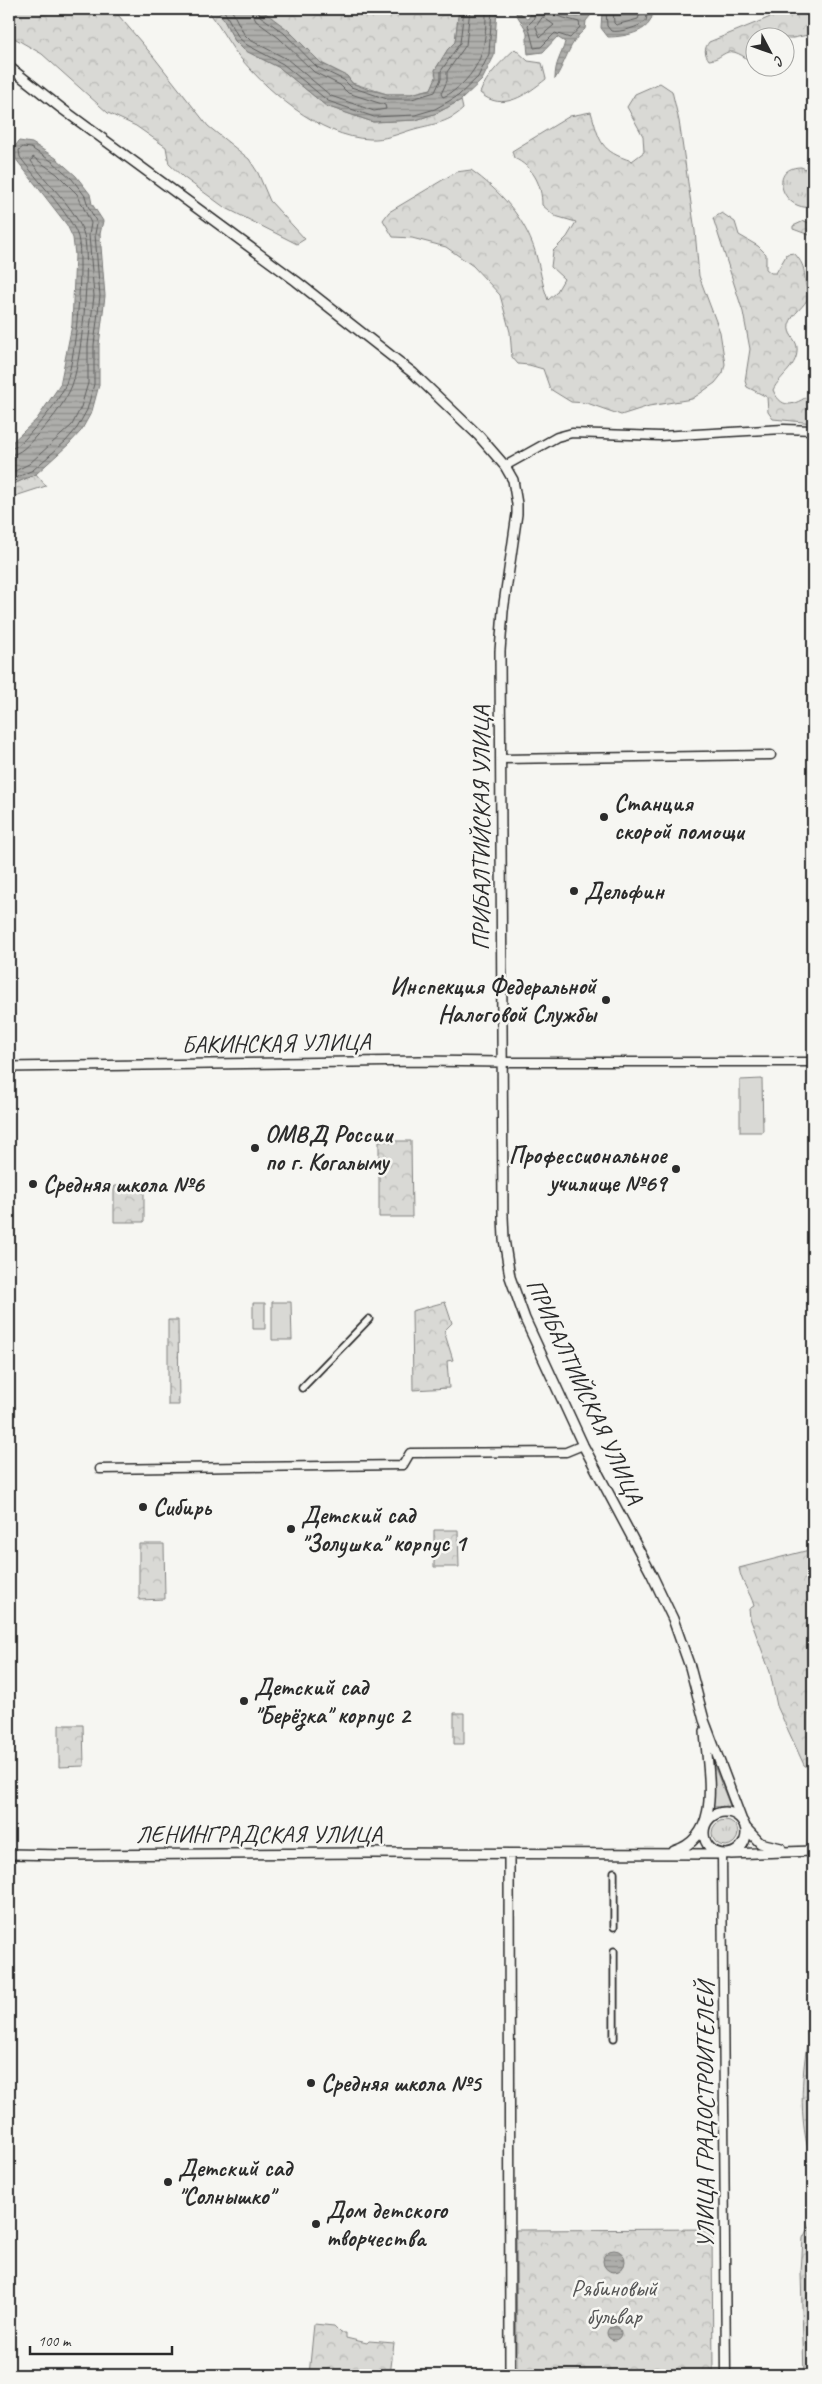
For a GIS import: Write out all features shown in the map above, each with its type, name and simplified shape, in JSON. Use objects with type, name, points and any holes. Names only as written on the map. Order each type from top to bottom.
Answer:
[{"type":"street","name":"ПРИБАЛТИЙСКАЯ УЛИЦА","points":[[9,67],[388,351],[473,430],[505,466],[513,480],[517,504],[501,630],[504,1239],[510,1278],[525,1319],[583,1445],[652,1575],[673,1619],[690,1667],[709,1744],[743,1823]]},
{"type":"street","points":[[505,466],[557,437],[572,433],[660,436],[784,429],[813,430]]},
{"type":"street","points":[[501,759],[771,755]]},
{"type":"street","name":"БАКИНСКАЯ УЛИЦА","points":[[9,1067],[421,1061],[813,1062]]},
{"type":"street","points":[[302,1388],[369,1319]]},
{"type":"street","points":[[100,1469],[403,1465],[410,1453],[566,1452],[583,1445]]},
{"type":"street","name":"ПРИБАЛТИЙСКАЯ УЛИЦА","points":[[706,1823],[709,1804],[709,1744]]},
{"type":"street","points":[[667,1853],[693,1842],[714,1815],[724,1812],[734,1814],[760,1843],[777,1848],[811,1851]]},
{"type":"street","points":[[706,1823],[704,1833],[706,1843],[713,1850],[725,1854],[736,1851],[743,1843],[746,1834],[743,1823]]},
{"type":"street","points":[[510,2375],[509,1854],[725,1854],[811,1851]]},
{"type":"street","name":"ЛЕНИНГРАДСКАЯ УЛИЦА","points":[[9,1854],[509,1854]]},
{"type":"street","name":"УЛИЦА ГРАДОСТРОИТЕЛЕЙ","points":[[725,1854],[726,2375]]},
{"type":"street","points":[[614,1872],[614,1927]]},
{"type":"street","points":[[614,1951],[614,2038]]},
{"type":"green space","points":[[9,9],[113,9],[208,126],[249,159],[258,173],[270,201],[305,239],[297,244],[224,207],[183,177],[169,164],[166,147],[136,126],[108,113],[42,54],[9,35]]},
{"type":"green space","points":[[207,9],[218,9],[235,41],[244,50],[280,68],[326,106],[373,122],[416,120],[437,113],[461,100],[463,109],[445,121],[380,139],[351,136],[332,130],[294,108],[260,80],[234,50]]},
{"type":"green space","points":[[260,9],[459,9],[455,42],[448,49],[435,70],[437,77],[431,89],[411,94],[387,94],[352,83],[347,76],[321,63]]},
{"type":"green space","points":[[790,9],[813,9],[813,34],[794,38],[794,28],[744,28],[744,56],[735,52],[728,52],[709,60],[705,51],[709,42]]},
{"type":"green space","points":[[515,49],[528,61],[542,63],[546,79],[514,99],[497,101],[489,99],[480,93],[486,81]]},
{"type":"green space","points":[[660,83],[672,91],[679,121],[695,231],[699,276],[720,332],[725,364],[723,373],[715,383],[692,399],[649,406],[621,415],[587,403],[571,402],[550,389],[543,369],[518,364],[512,357],[510,332],[500,295],[473,266],[446,247],[412,238],[393,237],[383,220],[389,212],[456,172],[471,170],[492,187],[518,216],[535,251],[548,300],[556,293],[564,279],[551,267],[553,251],[567,237],[576,222],[555,216],[542,205],[542,197],[535,177],[526,166],[514,158],[512,151],[570,116],[591,112],[599,138],[607,149],[632,161],[644,152],[643,136],[627,107],[635,94]]},
{"type":"green space","points":[[801,167],[813,172],[813,207],[802,207],[793,203],[786,197],[783,189],[782,181],[784,174],[791,169]]},
{"type":"green space","points":[[722,213],[735,222],[739,235],[758,246],[766,254],[766,269],[771,273],[776,273],[787,254],[794,253],[802,264],[809,296],[789,325],[790,334],[797,347],[797,354],[792,365],[773,390],[781,402],[786,404],[796,403],[813,393],[813,423],[773,419],[768,412],[767,397],[747,387],[745,381],[750,349],[743,312],[713,218]]},
{"type":"green space","points":[[804,221],[813,224],[813,259],[811,254],[812,236],[793,229],[793,226]]},
{"type":"green space","points":[[36,474],[46,486],[9,498],[9,486]]},
{"type":"green space","points":[[762,1079],[763,1132],[740,1132],[740,1080]]},
{"type":"green space","points":[[379,1141],[411,1141],[412,1217],[379,1217]]},
{"type":"green space","points":[[114,1186],[144,1186],[144,1222],[114,1222]]},
{"type":"green space","points":[[272,1302],[291,1302],[292,1340],[272,1340]]},
{"type":"green space","points":[[445,1302],[452,1323],[444,1331],[453,1360],[447,1361],[449,1388],[413,1390],[412,1311]]},
{"type":"green space","points":[[253,1303],[265,1303],[265,1329],[253,1329]]},
{"type":"green space","points":[[168,1320],[178,1320],[179,1405],[168,1405]]},
{"type":"green space","points":[[434,1530],[458,1530],[459,1567],[434,1567]]},
{"type":"green space","points":[[139,1544],[164,1544],[165,1599],[139,1600]]},
{"type":"green space","points":[[813,1549],[813,1771],[804,1765],[777,1706],[770,1672],[750,1618],[749,1609],[754,1606],[739,1568]]},
{"type":"green space","points":[[454,1713],[464,1713],[464,1744],[454,1744]]},
{"type":"green space","points":[[59,1725],[83,1725],[84,1766],[59,1767]]},
{"type":"green space","points":[[712,1760],[730,1806],[713,1807]]},
{"type":"green space","points":[[725,1820],[734,1824],[738,1833],[734,1842],[725,1846],[716,1842],[712,1833],[716,1824]]},
{"type":"green space","points":[[811,2020],[813,2020],[813,2166],[804,2129],[802,2093]]},
{"type":"green space","points":[[813,2218],[813,2375],[804,2375],[801,2273],[803,2238]]},
{"type":"green space","name":"Рябиновый бульвар","points":[[712,2229],[713,2375],[517,2375],[516,2230]]},
{"type":"green space","points":[[314,2324],[334,2326],[341,2333],[346,2333],[346,2338],[367,2343],[369,2341],[394,2343],[390,2375],[309,2375]]},
{"type":"water","points":[[218,9],[260,9],[287,29],[321,63],[347,76],[352,83],[387,94],[411,94],[431,89],[436,77],[435,70],[448,49],[455,42],[459,9],[497,9],[494,56],[482,80],[461,100],[437,113],[416,120],[373,122],[326,106],[280,68],[244,50],[235,41]]},
{"type":"water","points":[[515,9],[528,19],[533,9],[578,17],[586,9],[652,9],[652,17],[645,28],[623,36],[608,37],[601,28],[602,11],[594,11],[586,21],[585,29],[571,46],[555,79],[557,64],[565,42],[557,37],[543,52],[528,54],[527,34]]},
{"type":"water","points":[[19,141],[32,143],[56,158],[76,176],[90,194],[92,204],[103,221],[100,234],[105,296],[99,345],[99,385],[92,411],[81,431],[36,474],[9,486],[9,445],[37,419],[60,385],[72,325],[75,255],[73,238],[67,225],[15,158],[14,148]]},
{"type":"water","points":[[614,2250],[622,2253],[625,2261],[622,2269],[614,2272],[606,2269],[603,2261],[606,2253]]},
{"type":"water","points":[[611,2326],[617,2326],[621,2333],[617,2340],[611,2340],[607,2336],[607,2330]]},
{"type":"place","name":"Станция скорой помощи","points":[[604,817]]},
{"type":"place","name":"Дельфин","points":[[574,891]]},
{"type":"place","name":"Инспекция Федеральной Налоговой Службы","points":[[606,1000]]},
{"type":"place","name":"ОМВД России по г. Когалыму","points":[[255,1148]]},
{"type":"place","name":"Профессиональное училище №69","points":[[676,1169]]},
{"type":"place","name":"Средняя школа №6","points":[[33,1184]]},
{"type":"place","name":"Сибирь","points":[[143,1507]]},
{"type":"place","name":"Детский сад \"Золушка\" корпус 1","points":[[291,1529]]},
{"type":"place","name":"Детский сад \"Берёзка\" корпус 2","points":[[244,1701]]},
{"type":"place","name":"Средняя школа №5","points":[[311,2083]]},
{"type":"place","name":"Детский сад \"Солнышко\"","points":[[168,2182]]},
{"type":"place","name":"Дом детского творчества","points":[[316,2224]]}]
